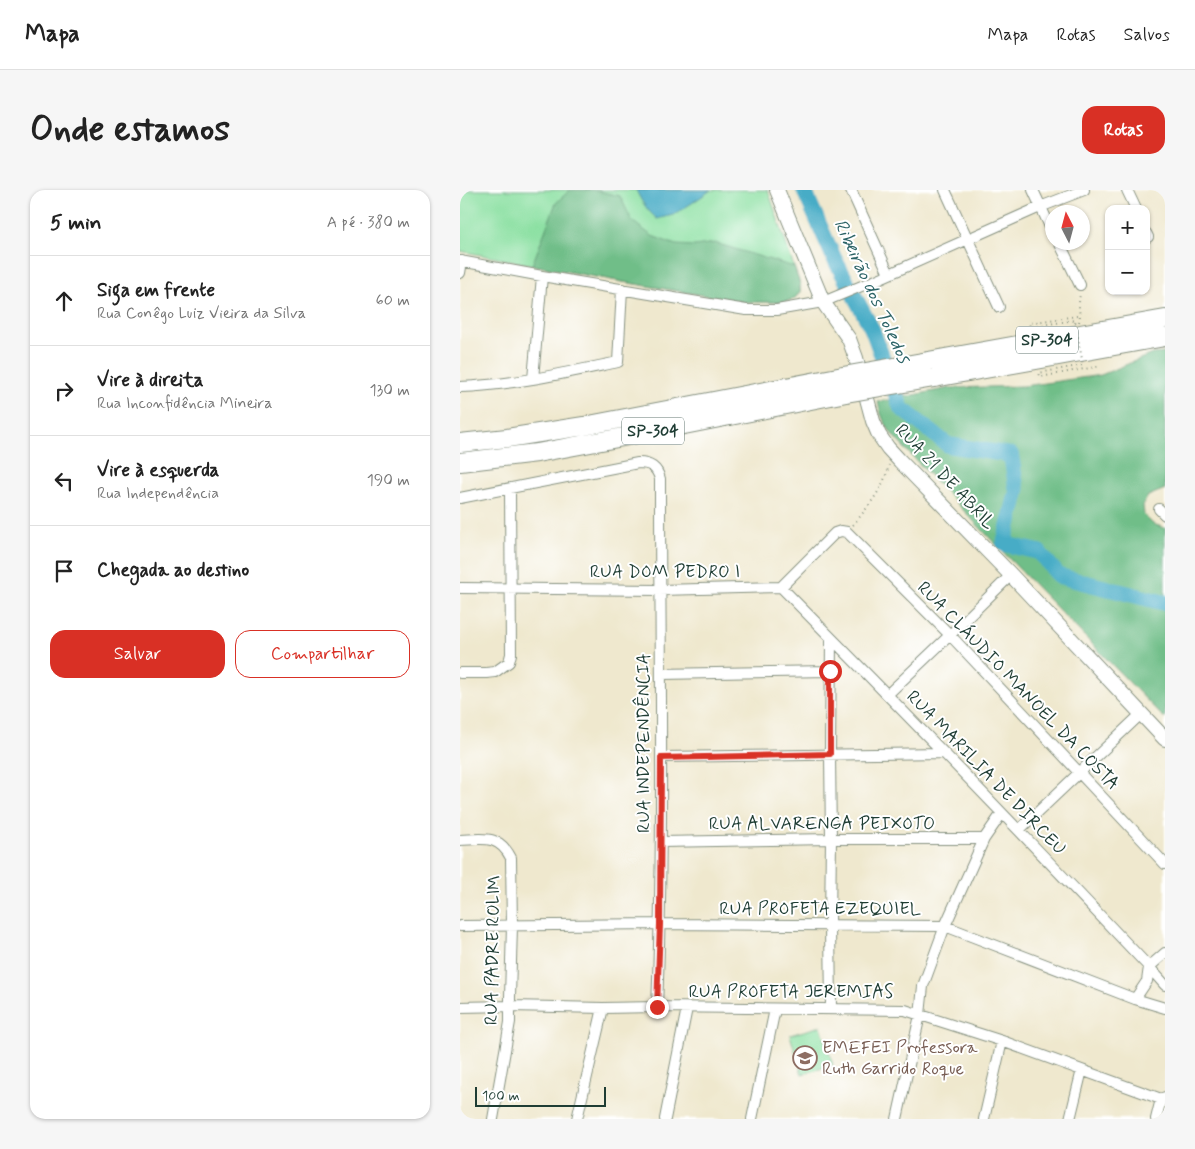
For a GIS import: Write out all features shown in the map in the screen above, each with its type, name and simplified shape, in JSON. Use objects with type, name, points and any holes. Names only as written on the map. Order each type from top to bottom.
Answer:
[{"type":"highway","name":"SP-304","points":[[460,462],[552,450],[844,385],[928,361],[1165,319]]},
{"type":"highway","name":"SP-304","points":[[460,443],[507,438],[844,385],[934,378],[1165,337]]},
{"type":"street","name":"RUA 21 DE ABRIL","points":[[777,190],[849,339],[873,422],[879,435],[892,452],[1165,739]]},
{"type":"street","points":[[851,190],[889,274]]},
{"type":"street","points":[[944,190],[999,307]]},
{"type":"street","points":[[1033,190],[1045,217]]},
{"type":"street","points":[[460,273],[461,261],[746,310],[777,310],[829,299],[1040,207],[1084,190]]},
{"type":"street","points":[[1128,190],[1134,205]]},
{"type":"street","points":[[1062,250],[1080,285]]},
{"type":"street","points":[[533,379],[542,276]]},
{"type":"street","points":[[460,386],[489,385],[533,379],[618,362],[622,290]]},
{"type":"street","name":"RUA INDEPENDÊNCIA","points":[[510,489],[638,463],[650,464],[659,472],[661,842],[657,1007]]},
{"type":"street","points":[[460,498],[510,489],[511,588],[511,654],[509,662],[495,672],[460,673]]},
{"type":"street","points":[[780,587],[835,534],[841,531],[847,532]]},
{"type":"street","name":"RUA CLÁUDIO MANOEL DA COSTA","points":[[847,532],[950,636],[1165,864]]},
{"type":"street","points":[[888,694],[1011,575]]},
{"type":"street","name":"RUA DOM PEDRO I","points":[[460,588],[660,590],[780,587]]},
{"type":"street","name":"RUA MARILIA DE DIRCEU","points":[[780,587],[888,694],[1165,985]]},
{"type":"street","points":[[831,638],[831,1009]]},
{"type":"street","points":[[661,674],[830,671]]},
{"type":"street","points":[[1019,830],[1141,714]]},
{"type":"street","points":[[661,758],[943,753]]},
{"type":"street","points":[[897,1119],[920,1015],[923,986],[945,926],[984,839],[1002,813]]},
{"type":"street","name":"RUA PADRE ROLIM","points":[[460,840],[490,839],[500,843],[507,850],[511,858],[510,1022],[492,1119]]},
{"type":"street","name":"RUA ALVARENGA PEIXOTO","points":[[661,842],[984,839]]},
{"type":"street","name":"RUA PROFETA EZEQUIEL","points":[[460,926],[660,924],[945,926],[1135,1000],[1165,1008]]},
{"type":"street","points":[[1135,1000],[1147,981],[1149,967],[1165,953]]},
{"type":"street","name":"RUA PROFETA JEREMIAS","points":[[460,1007],[905,1010],[1002,1041],[1163,1098]]},
{"type":"street","points":[[577,1119],[603,1008]]},
{"type":"street","points":[[665,1119],[687,1008]]},
{"type":"street","points":[[752,1119],[775,1009]]},
{"type":"street","points":[[984,1119],[1002,1041]]},
{"type":"street","points":[[1070,1119],[1082,1070]]},
{"type":"street","points":[[1156,1119],[1163,1098]]},
{"type":"path","points":[[1080,285],[1080,315],[1029,323],[1030,327],[1074,320],[1083,365],[1039,372],[1040,377],[1101,366]]},
{"type":"path","points":[[847,532],[867,508],[886,478],[892,452]]},
{"type":"green space","points":[[460,190],[768,190],[800,284],[800,292],[794,299],[784,302],[745,302],[623,282],[460,251]]},
{"type":"green space","points":[[570,190],[593,190],[620,196],[632,221],[652,236],[676,245],[695,246],[715,243],[794,267],[800,284],[800,292],[794,299],[784,302],[745,302],[532,265],[556,203]]},
{"type":"green space","points":[[1165,353],[1165,489],[1148,496],[1143,505],[1144,515],[1153,524],[1165,528],[1165,719],[895,438],[884,421],[878,402],[950,388],[1024,386],[1101,375],[1152,354]]},
{"type":"green space","points":[[821,1026],[833,1065],[802,1074],[790,1035]]},
{"type":"water","points":[[636,190],[711,190],[673,215],[657,219],[650,212]]},
{"type":"waterway","name":"Ribeirão dos Toledos","points":[[804,190],[834,258],[872,329],[901,408],[948,445],[1011,455],[1017,492],[1004,544],[1039,552],[1059,576],[1165,603]]},
{"type":"place","name":"EMEFEI Professora Ruth Garrido Roque","points":[[805,1058]]},
{"type":"route","points":[[657,1007],[660,924],[661,758],[830,754],[830,671]]}]
